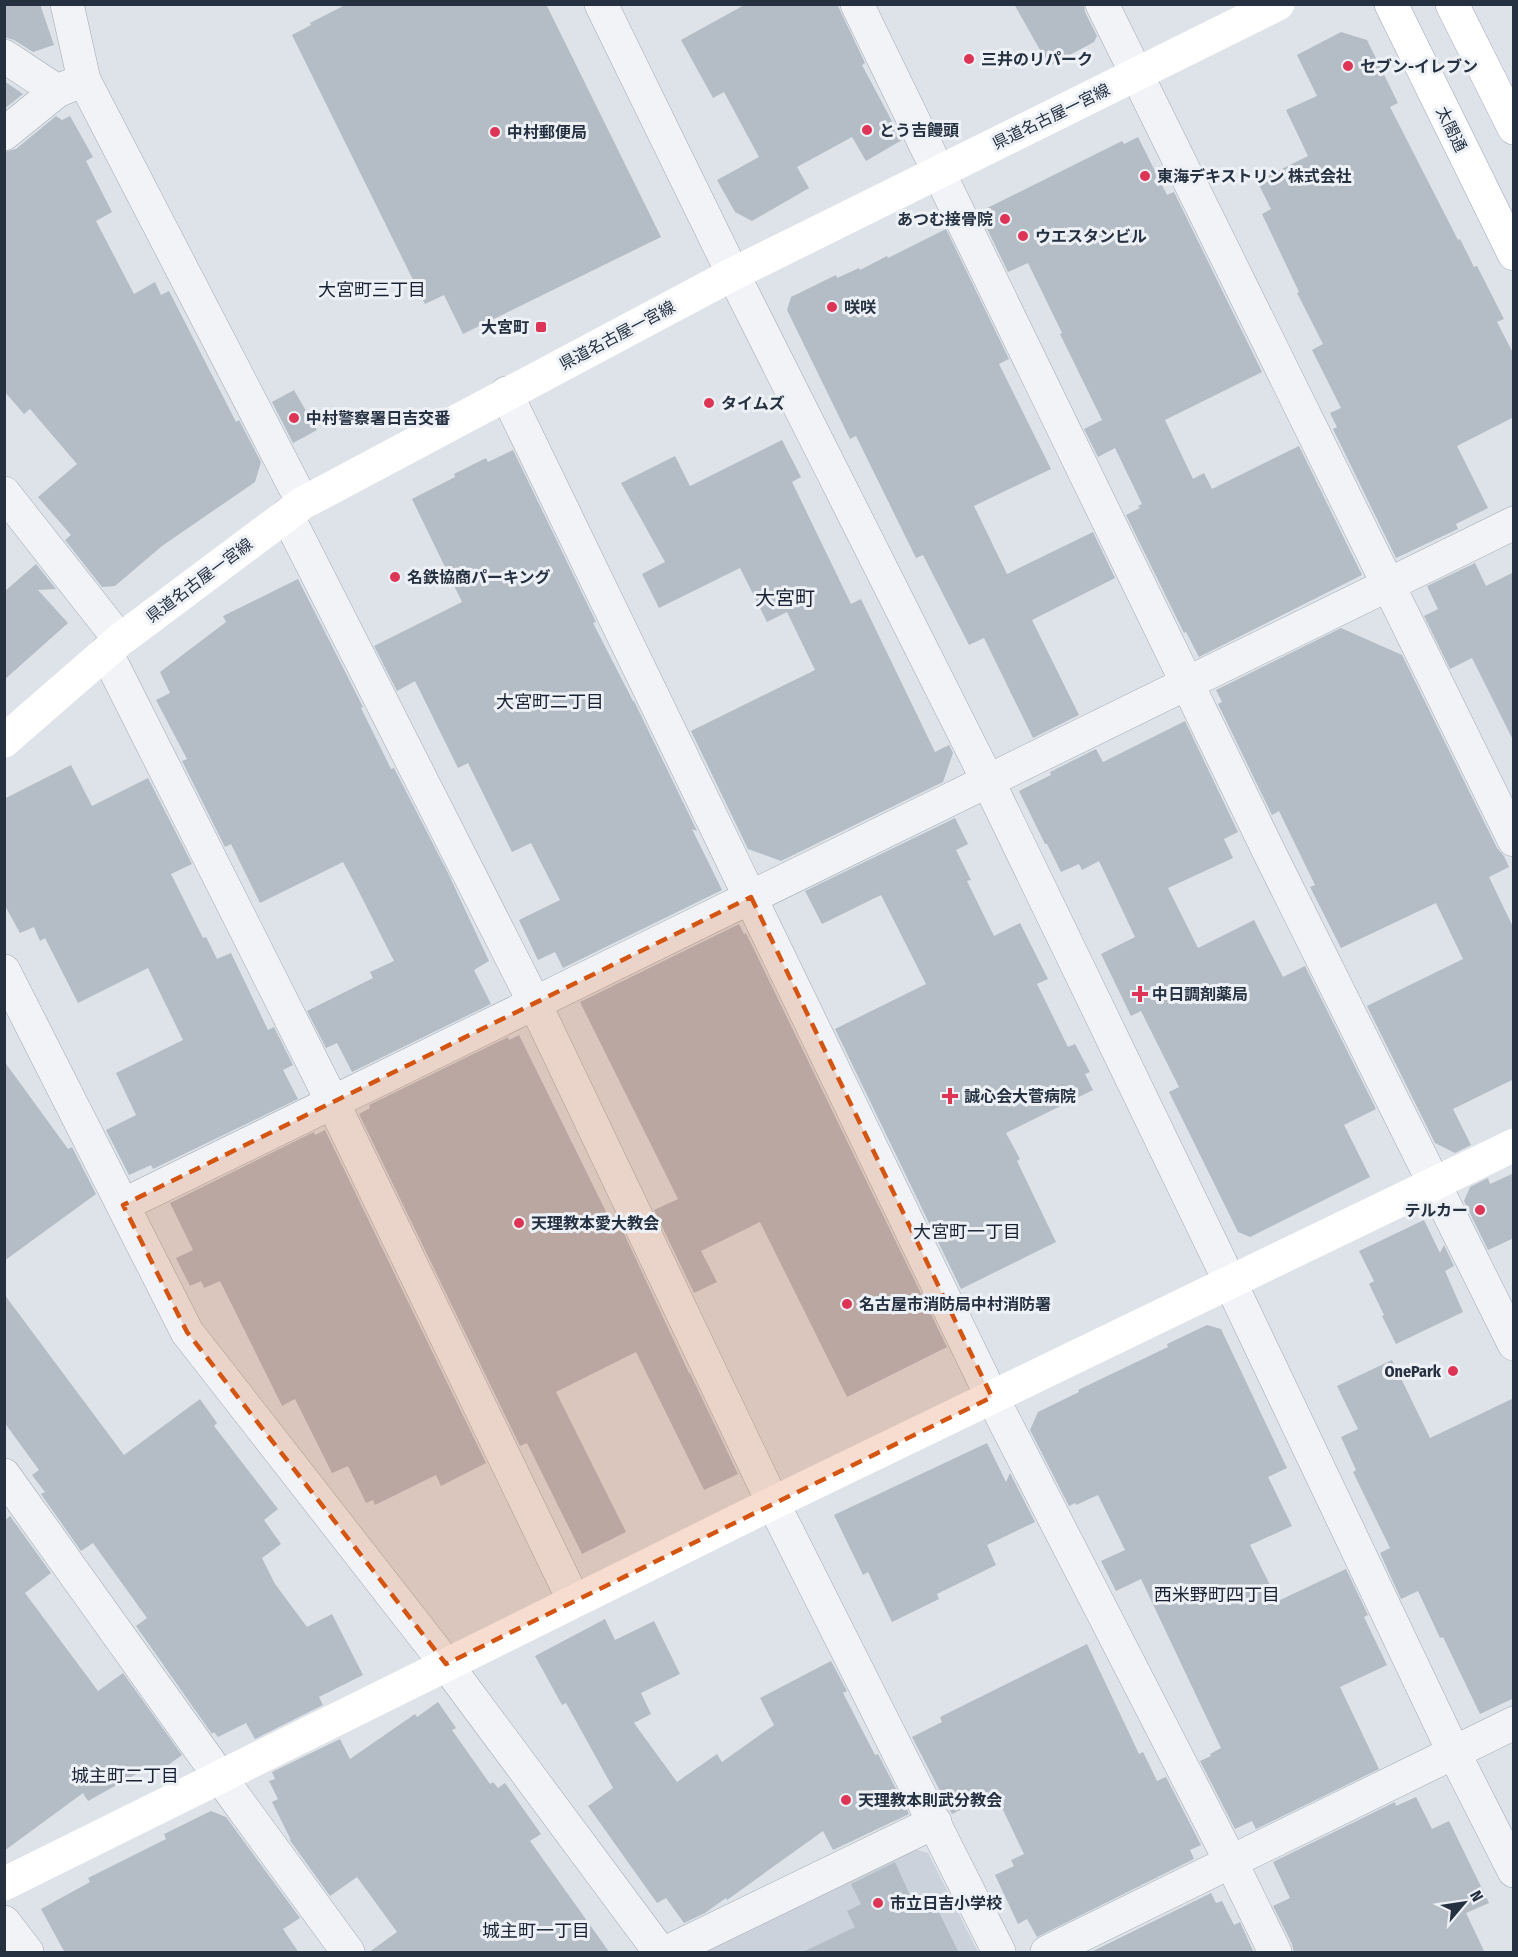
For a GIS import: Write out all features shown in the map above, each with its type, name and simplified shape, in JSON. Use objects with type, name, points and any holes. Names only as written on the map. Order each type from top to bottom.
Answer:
[{"type":"main road","name":"県道名古屋一宮線","points":[[4,741],[113,646],[295,509],[506,393],[733,274],[1278,4]]},
{"type":"main road","name":"太閤通","points":[[1391,4],[1514,254]]},
{"type":"main road","points":[[1452,4],[1514,128]]},
{"type":"main road","points":[[4,1884],[773,1503],[1514,1145]]},
{"type":"street","points":[[67,4],[71,85],[295,509],[773,1503],[999,1953]]},
{"type":"street","points":[[601,4],[733,274],[988,781],[1454,1753],[1514,1871]]},
{"type":"street","points":[[857,4],[1187,684],[1514,1344]]},
{"type":"street","points":[[1102,4],[1514,840]]},
{"type":"street","points":[[4,56],[71,85]]},
{"type":"street","points":[[4,134],[71,85]]},
{"type":"street","points":[[506,393],[992,1397],[1231,1862],[1275,1953]]},
{"type":"street","points":[[4,493],[113,646],[574,1601]]},
{"type":"street","points":[[123,1205],[1514,524]]},
{"type":"street","points":[[4,971],[187,1332],[446,1664],[660,1953]]},
{"type":"street","points":[[4,1475],[348,1953]]},
{"type":"street","points":[[1047,1953],[1514,1723]]},
{"type":"street","points":[[667,1953],[935,1822]]},
{"type":"street","points":[[4,1922],[27,1953]]},
{"type":"highlighted area","points":[[751,897],[992,1397],[446,1664],[187,1332],[123,1205]]},
{"type":"shaded area","name":"市立日吉小学校","points":[[914,1849],[928,1853],[978,1952],[701,1952]]},
{"type":"building","points":[[4,4],[40,4],[54,45],[33,52],[14,40],[4,37]]},
{"type":"building","points":[[347,4],[546,4],[661,237],[463,334],[444,295],[425,304],[292,35]]},
{"type":"building","points":[[746,4],[837,4],[865,63],[862,65],[902,140],[866,161],[852,137],[797,167],[809,188],[752,221],[735,212],[717,180],[759,157],[724,92],[713,98],[681,40]]},
{"type":"building","points":[[1014,4],[1084,4],[1085,12],[1097,36],[1094,42],[1049,66]]},
{"type":"building","points":[[1341,32],[1367,40],[1398,103],[1390,107],[1458,240],[1460,239],[1474,267],[1477,266],[1504,319],[1497,322],[1514,355],[1514,417],[1457,446],[1488,508],[1456,524],[1458,529],[1396,558],[1333,429],[1337,427],[1330,413],[1341,408],[1312,350],[1323,344],[1297,293],[1299,292],[1262,214],[1271,209],[1257,181],[1308,156],[1286,110],[1317,96],[1297,55]]},
{"type":"building","points":[[4,81],[23,94],[4,109]]},
{"type":"building","points":[[56,116],[62,120],[70,116],[93,157],[86,161],[112,212],[96,221],[134,294],[155,282],[161,295],[169,291],[236,422],[239,420],[261,462],[255,482],[162,546],[115,586],[102,587],[65,540],[71,535],[38,497],[77,464],[30,409],[24,414],[4,391],[4,152],[16,149]]},
{"type":"building","points":[[1138,137],[1167,195],[1174,192],[1262,372],[1165,420],[1193,479],[1204,473],[1212,489],[1299,446],[1362,575],[1199,657],[1186,632],[1184,633],[1126,515],[1140,508],[1138,506],[1142,504],[1115,448],[1098,457],[1084,429],[1102,420],[1028,263],[1008,272],[979,212],[1122,141],[1124,144]]},
{"type":"building","points":[[946,229],[1009,359],[999,364],[1051,469],[974,506],[1007,574],[1093,532],[1115,578],[1032,620],[1079,715],[1033,738],[984,638],[969,645],[923,555],[916,558],[856,436],[850,439],[787,310],[791,297],[836,275],[837,278],[859,268],[860,270],[887,256],[888,258]]},
{"type":"building","points":[[294,390],[317,430],[293,443],[272,402]]},
{"type":"building","points":[[782,440],[801,477],[792,482],[851,604],[861,599],[935,752],[949,745],[953,753],[943,782],[781,861],[748,849],[691,731],[815,670],[787,612],[767,622],[740,568],[659,608],[642,574],[665,562],[621,483],[675,456],[690,486]]},
{"type":"building","points":[[513,450],[596,622],[593,623],[697,831],[692,829],[722,890],[563,968],[555,952],[538,960],[519,920],[560,900],[531,843],[512,852],[468,763],[458,768],[415,681],[397,691],[374,646],[462,602],[412,499],[486,458],[488,462]]},
{"type":"building","points":[[1475,563],[1486,586],[1514,572],[1514,742],[1472,658],[1450,669],[1424,616],[1438,609],[1427,586]]},
{"type":"building","points":[[36,564],[56,589],[38,590],[68,623],[4,680],[4,592]]},
{"type":"building","points":[[298,579],[363,707],[361,708],[391,769],[394,768],[448,873],[489,961],[474,970],[491,1004],[352,1072],[337,1043],[326,1048],[307,1011],[373,978],[370,972],[394,961],[356,886],[343,862],[260,903],[231,844],[225,847],[182,761],[187,759],[156,700],[170,693],[160,672],[226,622],[223,616]]},
{"type":"building","points":[[1341,628],[1402,655],[1497,848],[1509,867],[1489,877],[1514,929],[1514,1079],[1453,1109],[1471,1145],[1455,1153],[1435,1143],[1367,1006],[1463,959],[1436,903],[1341,948],[1310,887],[1315,885],[1279,811],[1272,815],[1218,704],[1222,702],[1216,690]]},
{"type":"building","points":[[1185,721],[1238,832],[1224,839],[1233,858],[1168,888],[1198,948],[1254,920],[1283,977],[1305,966],[1376,1109],[1344,1125],[1370,1177],[1250,1237],[1238,1232],[1169,1092],[1179,1087],[1141,1011],[1131,1016],[1101,954],[1135,937],[1099,861],[1082,870],[1079,864],[1061,872],[1019,791],[1051,775],[1050,772],[1096,749],[1103,762]]},
{"type":"building","points":[[71,765],[92,806],[148,778],[192,864],[171,874],[203,938],[206,937],[217,959],[231,953],[268,1030],[274,1027],[293,1065],[283,1070],[298,1099],[153,1169],[151,1165],[129,1175],[106,1130],[136,1115],[116,1073],[183,1040],[148,968],[78,1003],[45,938],[40,941],[34,927],[20,933],[4,904],[4,799]]},
{"type":"building","points":[[955,818],[968,844],[956,850],[971,880],[967,881],[994,936],[1020,923],[1048,979],[1037,984],[1068,1047],[1075,1044],[1090,1072],[1085,1074],[1093,1090],[1006,1133],[1020,1159],[1017,1161],[1056,1242],[961,1289],[835,1029],[926,984],[881,895],[822,924],[805,891]]},
{"type":"building","points":[[739,924],[744,934],[746,933],[947,1347],[847,1397],[760,1222],[701,1251],[717,1282],[694,1293],[654,1210],[678,1199],[580,1002]]},
{"type":"building","points":[[519,1035],[615,1230],[621,1227],[738,1474],[704,1490],[636,1352],[556,1392],[626,1532],[582,1554],[527,1443],[520,1446],[359,1114],[370,1108],[369,1105],[508,1037],[509,1040]]},
{"type":"building","points":[[4,1061],[68,1149],[72,1147],[96,1194],[4,1261]]},
{"type":"building","points":[[325,1130],[486,1463],[441,1486],[436,1475],[375,1505],[373,1500],[366,1503],[348,1466],[332,1473],[295,1399],[282,1406],[220,1281],[204,1288],[201,1281],[190,1286],[176,1258],[193,1250],[170,1203],[314,1132],[315,1135]]},
{"type":"building","points":[[1514,1173],[1514,1238],[1488,1250],[1464,1201],[1470,1187],[1488,1178],[1490,1184]]},
{"type":"building","points":[[1424,1220],[1440,1253],[1444,1245],[1454,1266],[1445,1271],[1463,1312],[1396,1344],[1369,1284],[1374,1281],[1359,1251]]},
{"type":"building","points":[[4,1294],[124,1455],[200,1399],[217,1423],[214,1426],[278,1509],[264,1520],[281,1544],[262,1558],[275,1584],[307,1627],[332,1614],[363,1675],[319,1697],[323,1705],[255,1739],[246,1723],[218,1737],[214,1732],[212,1734],[136,1626],[147,1618],[93,1543],[81,1551],[41,1494],[45,1492],[32,1475],[39,1470],[4,1422]]},
{"type":"building","points":[[1207,1325],[1221,1329],[1287,1468],[1268,1477],[1292,1526],[1250,1545],[1278,1601],[1346,1569],[1368,1615],[1364,1617],[1387,1665],[1340,1687],[1379,1769],[1256,1829],[1252,1821],[1235,1829],[1200,1761],[1221,1748],[1141,1579],[1116,1591],[1101,1561],[1125,1550],[1098,1495],[1069,1506],[1030,1430],[1038,1412]]},
{"type":"building","points":[[1392,1360],[1430,1438],[1514,1398],[1514,1698],[1480,1714],[1418,1591],[1401,1599],[1380,1553],[1390,1548],[1353,1472],[1356,1470],[1341,1437],[1358,1429],[1337,1386]]},
{"type":"building","points":[[987,1443],[1006,1482],[1010,1473],[1035,1522],[987,1545],[996,1565],[937,1594],[939,1599],[892,1622],[868,1572],[863,1575],[834,1515]]},
{"type":"building","points":[[10,1516],[51,1573],[25,1593],[98,1691],[123,1673],[182,1755],[154,1775],[149,1767],[88,1801],[83,1793],[4,1851],[4,1521]]},
{"type":"building","points":[[605,1619],[615,1640],[654,1621],[680,1674],[641,1693],[651,1714],[634,1723],[677,1782],[717,1754],[722,1762],[774,1725],[760,1698],[831,1661],[847,1691],[843,1693],[909,1814],[833,1850],[823,1831],[727,1900],[726,1898],[705,1913],[684,1923],[666,1898],[657,1903],[588,1806],[613,1788],[566,1703],[562,1705],[535,1656]]},
{"type":"building","points":[[1087,1644],[1139,1754],[1143,1752],[1157,1781],[1166,1777],[1201,1845],[1190,1850],[1194,1859],[1037,1937],[1027,1919],[1018,1924],[995,1875],[1014,1866],[1011,1860],[1024,1854],[995,1793],[952,1814],[912,1737],[942,1722],[940,1717]]},
{"type":"building","points":[[438,1702],[456,1728],[452,1730],[490,1784],[493,1782],[498,1788],[505,1783],[541,1834],[530,1841],[610,1953],[368,1953],[397,1932],[357,1877],[330,1896],[289,1839],[291,1840],[272,1802],[278,1799],[269,1781],[275,1779],[272,1772],[340,1739],[350,1759],[415,1714],[417,1717]]},
{"type":"building","points":[[1416,1797],[1432,1829],[1449,1821],[1489,1903],[1466,1913],[1485,1953],[1294,1953],[1292,1944],[1273,1906],[1290,1898],[1273,1862],[1395,1802],[1396,1806]]},
{"type":"building","points":[[211,1811],[226,1817],[300,1918],[283,1929],[299,1953],[65,1953],[41,1909],[90,1882],[88,1878],[166,1839],[164,1834]]},
{"type":"building","points":[[895,1862],[912,1900],[929,1892],[959,1953],[801,1953],[855,1927],[847,1911],[861,1904],[851,1884]]},
{"type":"building","points":[[1211,1893],[1216,1903],[1222,1901],[1234,1925],[1240,1922],[1254,1953],[1089,1953]]},
{"type":"place","name":"三井のリパーク","points":[[969,59]]},
{"type":"place","name":"セブン-イレブン","points":[[1348,66]]},
{"type":"place","name":"とう吉饅頭","points":[[867,130]]},
{"type":"place","name":"中村郵便局","points":[[495,132]]},
{"type":"place","name":"東海デキストリン 株式会社","points":[[1145,176]]},
{"type":"place","name":"あつむ接骨院","points":[[1005,219]]},
{"type":"place","name":"ウエスタンビル","points":[[1023,236]]},
{"type":"place","name":"咲咲","points":[[832,307]]},
{"type":"place","name":"大宮町","points":[[541,327]]},
{"type":"place","name":"タイムズ","points":[[709,403]]},
{"type":"place","name":"中村警察署日吉交番","points":[[294,418]]},
{"type":"place","name":"名鉄協商パーキング","points":[[395,577]]},
{"type":"place","name":"中日調剤薬局","points":[[1140,994]]},
{"type":"place","name":"誠心会大菅病院","points":[[950,1096]]},
{"type":"place","name":"テルカー","points":[[1480,1210]]},
{"type":"place","name":"天理教本愛大教会","points":[[519,1223]]},
{"type":"place","name":"名古屋市消防局中村消防署","points":[[847,1304]]},
{"type":"place","name":"OnePark","points":[[1453,1371]]},
{"type":"place","name":"天理教本則武分教会","points":[[846,1800]]},
{"type":"place","name":"市立日吉小学校","points":[[878,1903]]},
{"type":"district","name":"大宮町三丁目","points":[[372,290]]},
{"type":"district","name":"大宮町","points":[[785,598]]},
{"type":"district","name":"大宮町二丁目","points":[[550,702]]},
{"type":"district","name":"大宮町一丁目","points":[[967,1232]]},
{"type":"district","name":"西米野町四丁目","points":[[1217,1595]]},
{"type":"district","name":"城主町二丁目","points":[[125,1776]]},
{"type":"district","name":"城主町一丁目","points":[[536,1931]]}]
